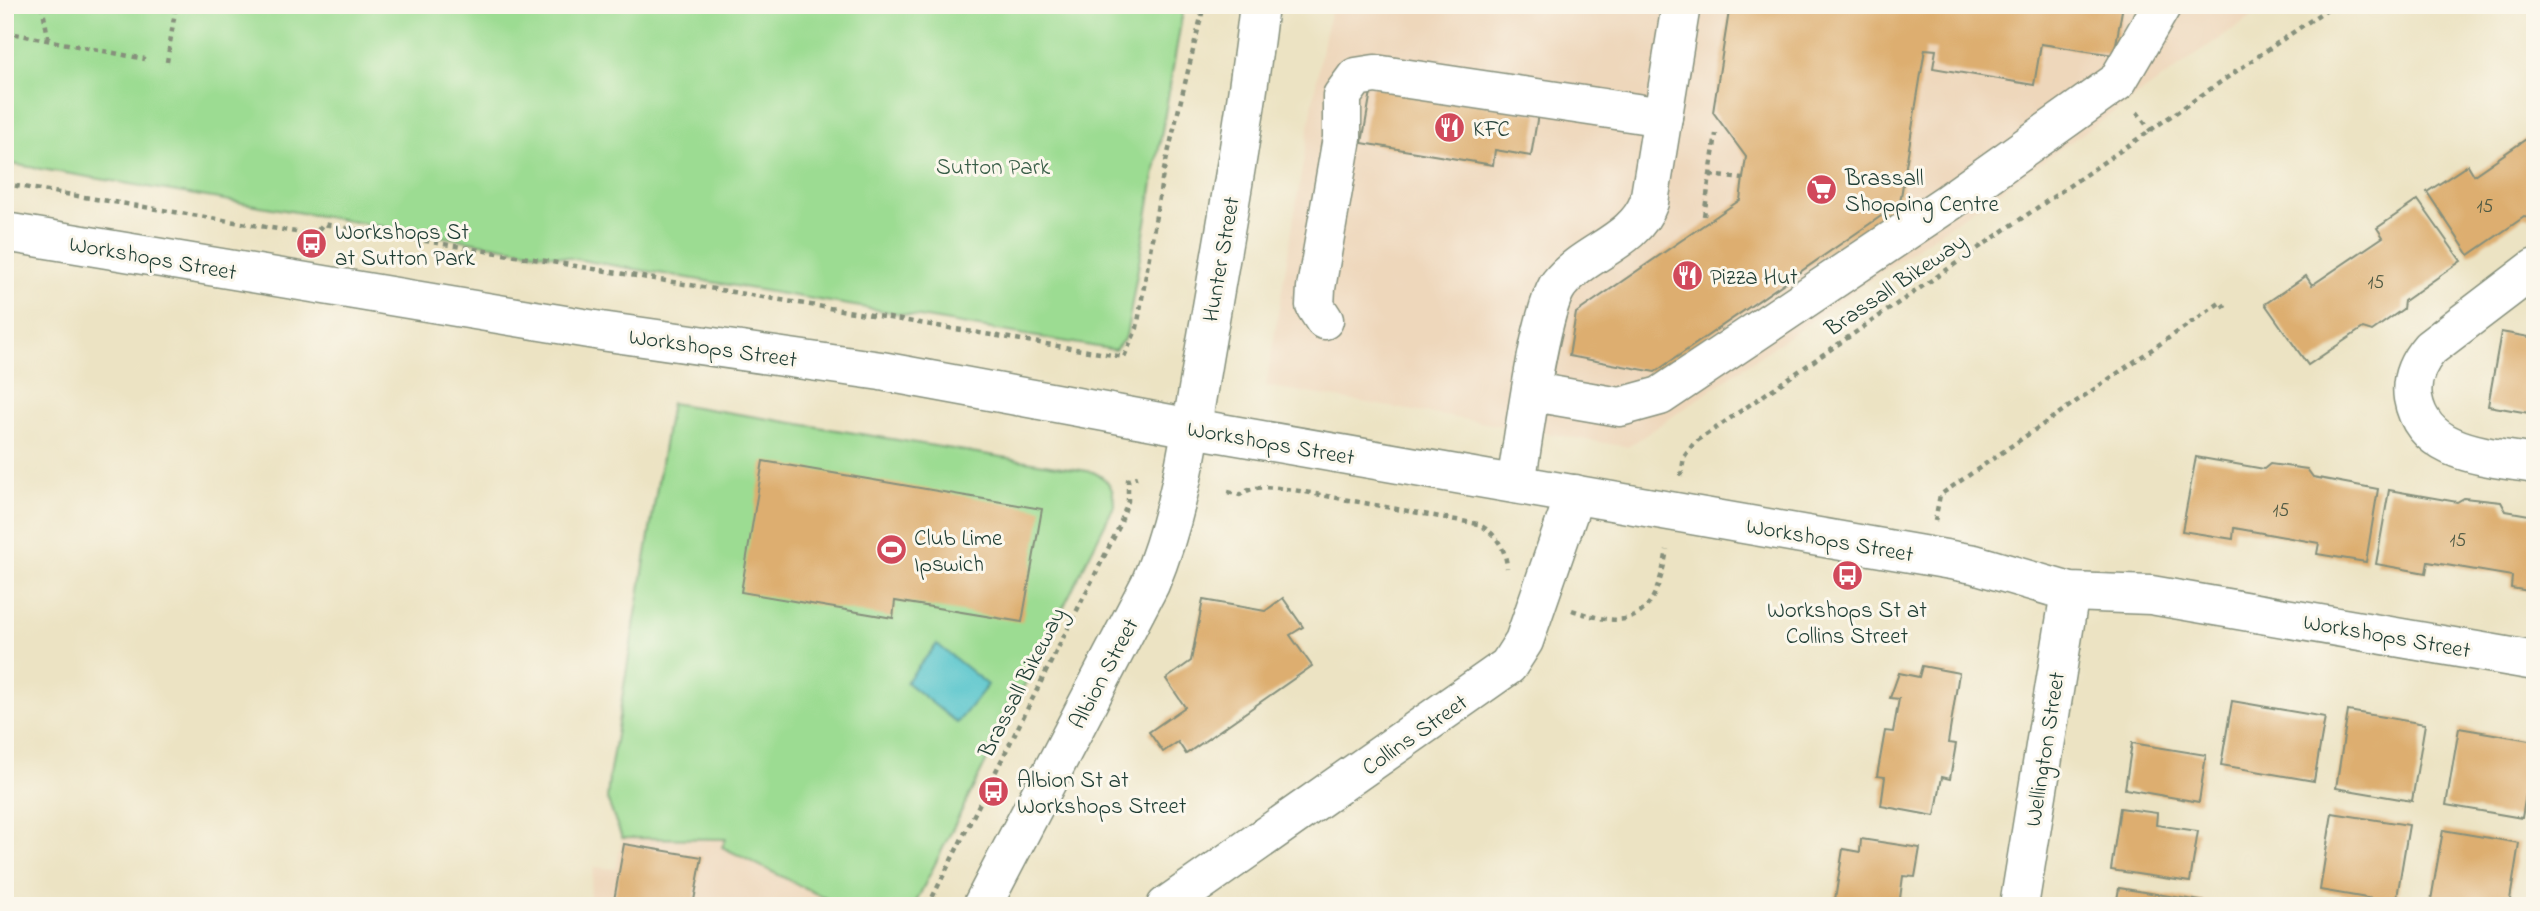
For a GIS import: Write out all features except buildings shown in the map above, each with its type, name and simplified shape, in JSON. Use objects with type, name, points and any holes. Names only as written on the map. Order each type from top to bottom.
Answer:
[{"type":"street","name":"Hunter Street","points":[[1192,428],[1249,90],[1259,5]]},
{"type":"street","name":"Hunter Street","points":[[1249,90],[1282,5]]},
{"type":"street","points":[[1516,484],[1551,296],[1571,271],[1633,228],[1646,211],[1681,5]]},
{"type":"street","points":[[1533,392],[1610,406],[1648,402],[1949,202],[2116,82],[2162,5]]},
{"type":"street","points":[[1324,320],[1315,306],[1316,288],[1342,138],[1342,96],[1356,77],[1375,74],[1662,117]]},
{"type":"street","name":"Workshops Street","points":[[5,232],[601,331],[881,371],[1974,564],[2070,592],[2151,596],[2535,661]]},
{"type":"street","points":[[2535,268],[2430,348],[2417,365],[2412,392],[2420,422],[2429,434],[2448,446],[2472,454],[2535,464]]},
{"type":"street","name":"Albion Street","points":[[982,906],[1150,584],[1175,517],[1192,428]]},
{"type":"street","name":"Collins Street","points":[[1166,906],[1508,666],[1524,641],[1575,494]]},
{"type":"street","name":"Wellington Street","points":[[2019,906],[2070,592]]},
{"type":"path","points":[[42,5],[49,43]]},
{"type":"path","points":[[167,62],[176,5]]},
{"type":"path","points":[[5,184],[314,235],[323,224],[1124,357],[1137,328],[1163,174],[1204,5]]},
{"type":"path","name":"Brassall Bikeway","points":[[1681,480],[1684,457],[1694,443],[2333,5]]},
{"type":"path","points":[[5,32],[49,43],[145,59]]},
{"type":"path","points":[[1704,216],[1716,134]]},
{"type":"path","points":[[1710,175],[1743,180]]},
{"type":"path","points":[[1935,522],[1940,495],[2221,302],[2228,312]]},
{"type":"path","name":"Brassall Bikeway","points":[[928,906],[1119,527],[1130,496],[1128,480],[1137,477]]},
{"type":"path","points":[[1228,492],[1240,495],[1247,490],[1266,487],[1294,490],[1478,524],[1492,533],[1501,546],[1506,559],[1506,576]]},
{"type":"path","points":[[1560,605],[1603,619],[1623,619],[1643,611],[1657,594],[1669,543]]},
{"type":"shaded area","points":[[1333,5],[2269,5],[1628,447],[1266,386],[1324,36]]},
{"type":"shaded area","points":[[622,838],[726,839],[723,848],[841,906],[588,906],[594,867],[616,869]]},
{"type":"green space","name":"Sutton Park","points":[[5,5],[1184,5],[1126,337],[1115,350],[5,163]]},
{"type":"green space","points":[[671,403],[1093,472],[1110,485],[1114,506],[914,906],[841,906],[722,847],[726,839],[622,838],[607,799],[609,777]]},
{"type":"water","points":[[937,644],[988,685],[957,723],[906,682]]},
{"type":"place","name":"KFC","points":[[1450,128]]},
{"type":"place","name":"Brassall Shopping Centre","points":[[1822,190]]},
{"type":"place","name":"Workshops St at Sutton Park","points":[[312,244]]},
{"type":"place","name":"Pizza Hut","points":[[1687,276]]},
{"type":"place","name":"Club Lime Ipswich","points":[[891,550]]},
{"type":"place","name":"Workshops St at Collins Street","points":[[1847,575]]},
{"type":"place","name":"Albion St at Workshops Street","points":[[994,792]]}]
